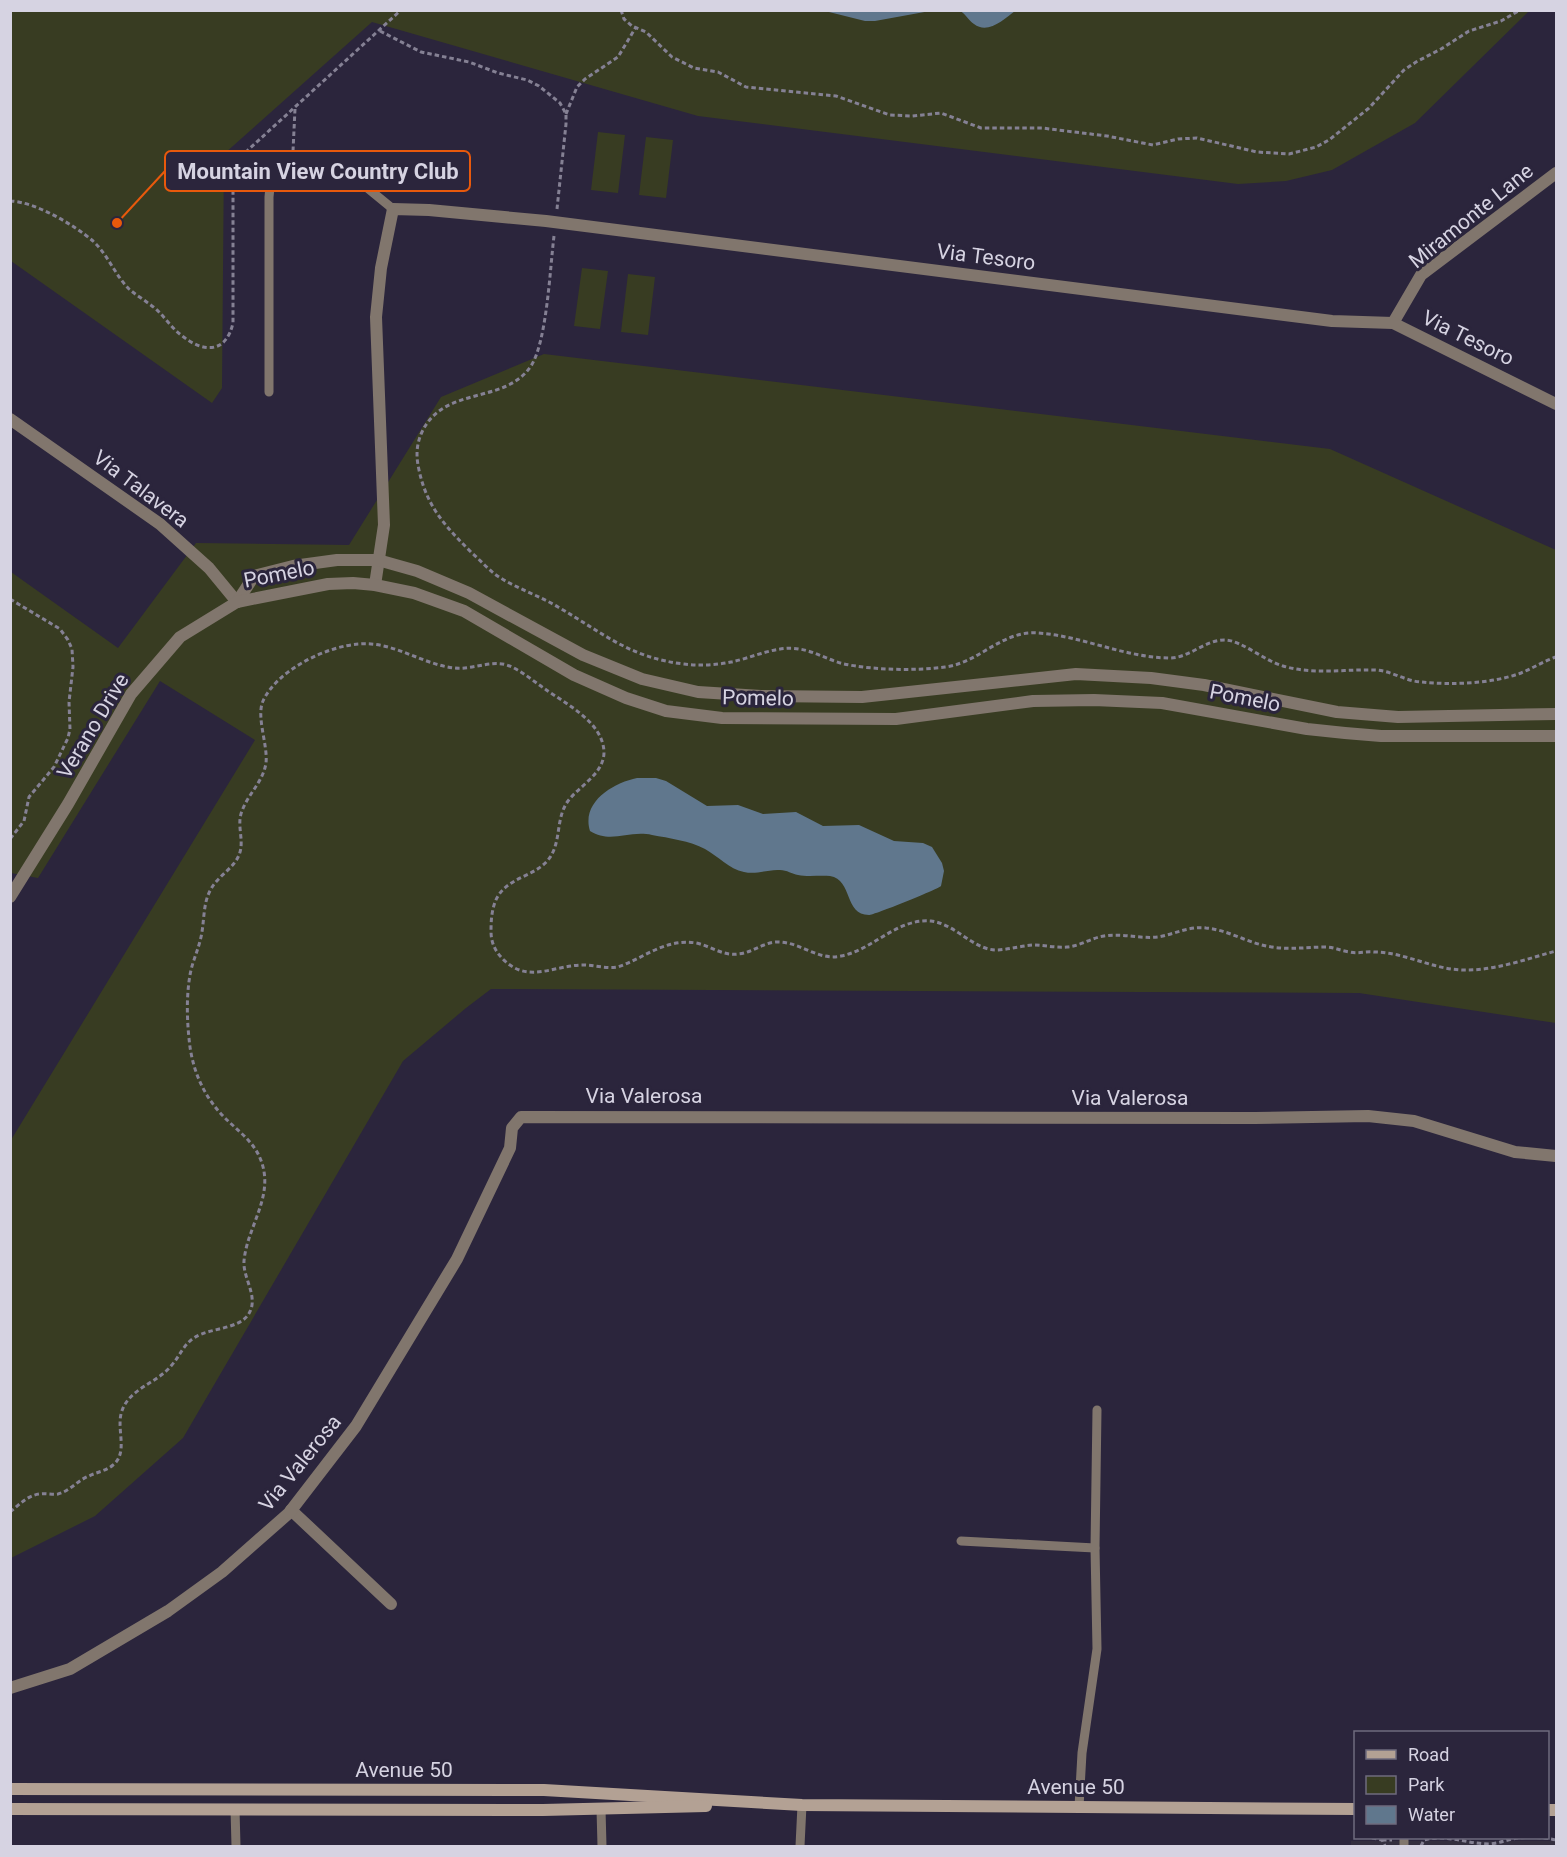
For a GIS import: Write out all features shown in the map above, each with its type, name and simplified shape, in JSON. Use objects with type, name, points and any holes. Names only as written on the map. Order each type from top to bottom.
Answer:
[{"type":"main road","name":"Avenue 50","points":[[10,1789],[544,1790],[799,1805]]},
{"type":"main road","name":"Avenue 50","points":[[10,1809],[601,1809],[799,1805],[1354,1809]]},
{"type":"street","name":"Miramonte Lane","points":[[1393,323],[1421,275],[1557,173]]},
{"type":"street","name":"Via Tesoro","points":[[393,209],[429,210],[556,222],[1332,321],[1393,323],[1557,404]]},
{"type":"street","points":[[375,585],[384,525],[376,317],[381,268],[393,209]]},
{"type":"street","name":"Via Talavera","points":[[10,419],[160,524],[209,568],[237,602]]},
{"type":"street","name":"Pomelo","points":[[237,602],[255,576],[293,566],[337,560],[378,560],[417,571],[469,593],[583,655],[642,679],[698,692],[761,696],[862,697],[1076,674],[1151,678],[1204,685],[1271,700],[1347,713],[1398,717],[1557,714]]},
{"type":"street","name":"Pomelo","points":[[237,602],[328,584],[375,585],[414,593],[464,611],[574,675],[626,698],[666,711],[722,718],[896,719],[1033,701],[1094,700],[1162,703],[1306,729],[1381,736],[1557,736]]},
{"type":"street","name":"Verano Drive","points":[[10,897],[68,804],[131,693],[180,637],[237,602]]},
{"type":"street","name":"Via Valerosa","points":[[10,1688],[70,1669],[168,1611],[222,1572],[291,1510],[356,1426],[457,1259],[510,1148],[512,1128],[521,1117],[1255,1118],[1368,1116],[1414,1121],[1515,1152],[1557,1156]]},
{"type":"street","points":[[291,1510],[391,1604]]},
{"type":"lane","points":[[269,392],[268,197],[271,177],[281,164],[298,162],[328,183],[339,186],[365,186],[393,209]]},
{"type":"lane","points":[[1079,1807],[1082,1753],[1097,1649],[1095,1548],[1097,1410]]},
{"type":"lane","points":[[961,1541],[1095,1548]]},
{"type":"lane","points":[[799,1805],[800,1846]]},
{"type":"lane","points":[[235,1809],[236,1846]]},
{"type":"lane","points":[[601,1809],[602,1846]]},
{"type":"path","points":[[10,201],[28,205],[70,224],[95,243],[129,288],[158,311],[180,334],[193,343],[216,347],[230,335],[233,322],[234,172],[239,162],[248,150],[401,10]]},
{"type":"path","points":[[621,10],[624,19],[646,32],[672,57],[684,64],[718,72],[747,87],[836,96],[890,115],[912,116],[940,113],[981,128],[1066,130],[1107,135],[1152,145],[1178,139],[1197,138],[1257,152],[1289,154],[1302,152],[1329,140],[1369,108],[1404,69],[1442,49],[1469,31],[1501,21],[1520,10]]},
{"type":"path","points":[[636,27],[618,57],[577,87],[566,114],[556,222],[541,336],[534,361],[522,377],[508,385],[456,401],[435,413],[427,422],[418,441],[420,473],[439,517],[447,528],[491,571],[512,584],[536,594],[628,650],[658,660],[687,665],[731,662],[798,648],[839,663],[856,666],[942,668],[968,661],[1013,636],[1037,633],[1100,645],[1126,653],[1172,659],[1182,657],[1217,641],[1226,640],[1236,642],[1283,666],[1324,672],[1384,671],[1412,681],[1455,683],[1511,676],[1557,657]]},
{"type":"path","points":[[380,31],[421,52],[469,62],[498,73],[527,80],[551,95],[560,103],[566,114]]},
{"type":"path","points":[[292,161],[295,108]]},
{"type":"path","points":[[10,598],[60,629],[72,649],[73,667],[68,738],[54,767],[29,797],[21,827],[10,839]]},
{"type":"path","points":[[10,1512],[31,1496],[63,1492],[85,1477],[117,1462],[120,1453],[120,1415],[129,1398],[171,1366],[188,1342],[205,1332],[243,1320],[250,1310],[252,1298],[244,1265],[246,1250],[262,1205],[263,1168],[254,1148],[214,1107],[199,1081],[190,1043],[190,976],[200,942],[207,898],[214,884],[240,854],[240,814],[265,769],[262,703],[287,673],[301,662],[353,645],[369,644],[393,648],[449,667],[503,664],[531,680],[581,715],[595,728],[602,744],[604,757],[597,772],[563,808],[553,851],[548,860],[539,868],[506,886],[499,894],[493,909],[491,932],[495,949],[511,967],[526,972],[548,972],[584,965],[610,969],[664,946],[684,942],[695,943],[723,954],[732,955],[749,952],[767,943],[780,942],[800,945],[824,956],[841,956],[864,947],[902,926],[930,921],[945,925],[993,950],[1033,945],[1069,947],[1105,936],[1161,936],[1195,928],[1224,931],[1258,945],[1295,949],[1329,947],[1350,952],[1373,951],[1453,969],[1483,969],[1557,951]]},
{"type":"path","points":[[1461,1839],[1493,1844],[1513,1839]]},
{"type":"shaded area","points":[[1351,1841],[1556,1841],[1556,1846],[1351,1846]]},
{"type":"green space","points":[[11,11],[1529,11],[1415,123],[1332,170],[1286,181],[1238,184],[698,116],[372,22],[224,154],[222,388],[212,403],[11,261]]},
{"type":"green space","points":[[598,132],[625,135],[618,193],[591,190]]},
{"type":"green space","points":[[646,137],[673,140],[666,198],[639,195]]},
{"type":"green space","points":[[582,268],[608,271],[600,329],[574,326]]},
{"type":"green space","points":[[628,274],[655,277],[648,335],[621,332]]},
{"type":"green space","points":[[544,354],[1330,449],[1556,550],[1556,1023],[1359,993],[491,989],[403,1061],[183,1438],[95,1516],[11,1558],[11,1140],[255,740],[160,681],[38,878],[11,873],[11,572],[118,648],[196,543],[349,545],[441,397]]},
{"type":"water","points":[[825,10],[930,11],[865,21]]},
{"type":"water","points":[[960,11],[1015,11],[996,25],[985,28],[974,24]]},
{"type":"water","points":[[637,778],[656,778],[666,781],[707,806],[738,805],[763,814],[796,812],[823,826],[859,825],[894,841],[923,843],[932,847],[942,863],[944,871],[941,886],[869,915],[856,909],[842,884],[830,876],[802,876],[780,870],[744,872],[728,865],[705,849],[686,842],[643,834],[613,837],[598,835],[590,831],[588,821],[590,811],[601,796],[618,784]]},
{"type":"place","name":"Mountain View Country Club","points":[[117,223]]}]
